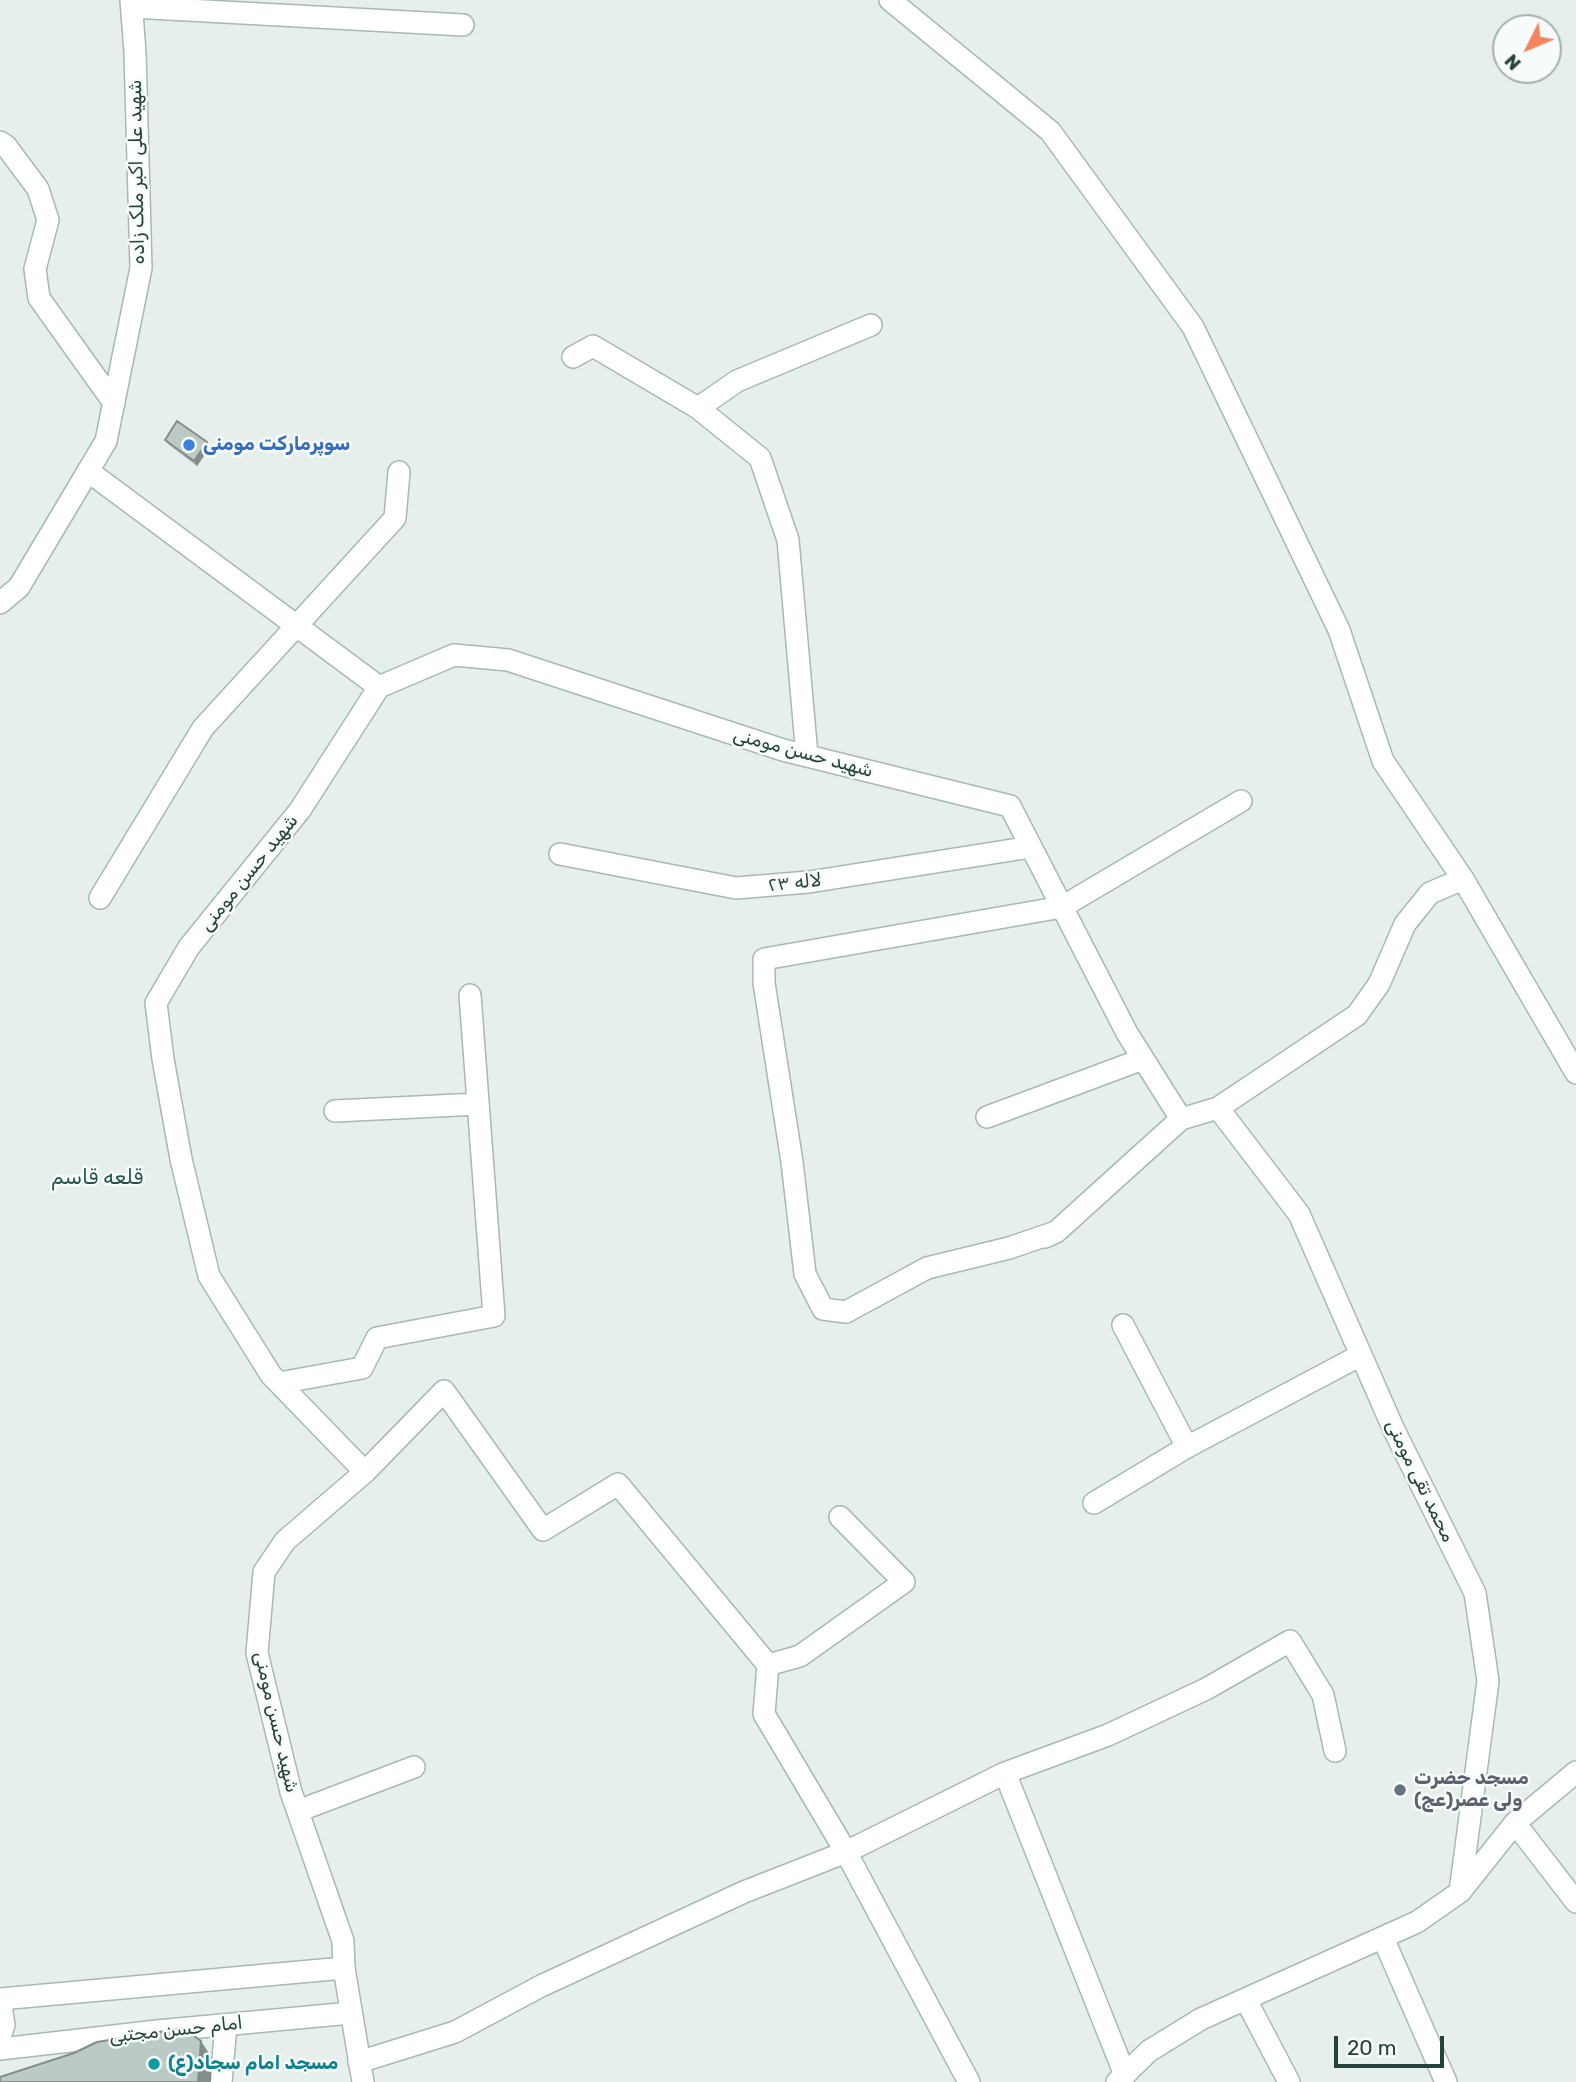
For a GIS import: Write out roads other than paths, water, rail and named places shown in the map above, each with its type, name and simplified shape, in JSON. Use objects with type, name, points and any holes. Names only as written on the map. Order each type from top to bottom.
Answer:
[{"type":"street","points":[[890,0],[1050,131],[1194,327],[1339,630],[1383,761],[1463,880],[1576,1073]]},
{"type":"street","points":[[131,4],[463,25]]},
{"type":"street","name":"شهید علی اکبر ملک زاده","points":[[0,603],[19,587],[106,441],[141,268],[135,52],[131,4]]},
{"type":"street","points":[[0,142],[6,146],[38,189],[48,220],[35,269],[39,298],[114,403]]},
{"type":"street","points":[[698,408],[737,381],[871,325]]},
{"type":"street","points":[[573,357],[593,346],[698,408],[760,458],[788,540],[807,756]]},
{"type":"street","points":[[88,471],[379,687]]},
{"type":"street","points":[[100,898],[203,728],[395,518],[400,472]]},
{"type":"street","name":"شهید حسن مومنی","points":[[360,2072],[344,1968],[343,1941],[298,1811],[257,1653],[264,1572],[285,1541],[365,1472],[271,1375],[209,1276],[181,1159],[156,1003],[189,947],[300,810],[379,687],[454,655],[508,660],[770,746],[1010,806],[1127,1032],[1181,1119]]},
{"type":"street","points":[[1056,1232],[1009,1248],[927,1268],[846,1312],[823,1308],[805,1274],[792,1162],[764,983],[764,959],[1062,906],[1241,801]]},
{"type":"street","name":"لاله ۲۳","points":[[560,854],[736,888],[809,882],[1031,847]]},
{"type":"street","points":[[1017,1250],[1056,1232],[1181,1119],[1218,1108],[1357,1015],[1379,984],[1405,924],[1430,893],[1463,880]]},
{"type":"street","points":[[279,1383],[362,1368],[377,1338],[494,1316],[470,995]]},
{"type":"street","points":[[987,1116],[1143,1059]]},
{"type":"street","points":[[335,1111],[478,1104]]},
{"type":"street","name":"محمد تقی مومنی","points":[[1218,1108],[1298,1214],[1394,1430],[1475,1593],[1488,1681],[1460,1892]]},
{"type":"street","points":[[1122,1325],[1187,1447]]},
{"type":"street","points":[[1094,1503],[1187,1447],[1361,1355]]},
{"type":"street","points":[[365,1472],[444,1391],[543,1530],[618,1484],[768,1665],[764,1714],[846,1852],[969,2082]]},
{"type":"street","points":[[768,1665],[800,1656],[904,1582],[840,1517]]},
{"type":"street","points":[[360,2072],[455,2032],[541,1986],[744,1892],[846,1852],[1005,1773],[1108,1735],[1206,1689],[1290,1641],[1323,1695],[1335,1752]]},
{"type":"street","points":[[298,1811],[414,1767]]},
{"type":"street","points":[[1005,1773],[1121,2078],[1149,2051],[1201,2019],[1417,1922],[1460,1892],[1515,1823],[1576,1772]]},
{"type":"street","points":[[1515,1823],[1576,1902]]},
{"type":"street","points":[[1383,1938],[1446,2082]]},
{"type":"street","points":[[0,2036],[4,2025],[0,1999],[344,1968]]},
{"type":"street","points":[[1246,2000],[1289,2082]]},
{"type":"street","name":"امام حسن مجتبی","points":[[0,2049],[352,2013]]},
{"type":"street","points":[[221,2082],[226,2025]]},
{"type":"place","name":"سوپرمارکت مومنی","points":[[189,445]]},
{"type":"place","name":"مسجد حضرت ولی عصر(عج)","points":[[1400,1790]]},
{"type":"place","name":"مسجد امام سجاد(ع)","points":[[154,2064]]},
{"type":"district","name":"قلعه قاسم","points":[[97,1178]]}]
